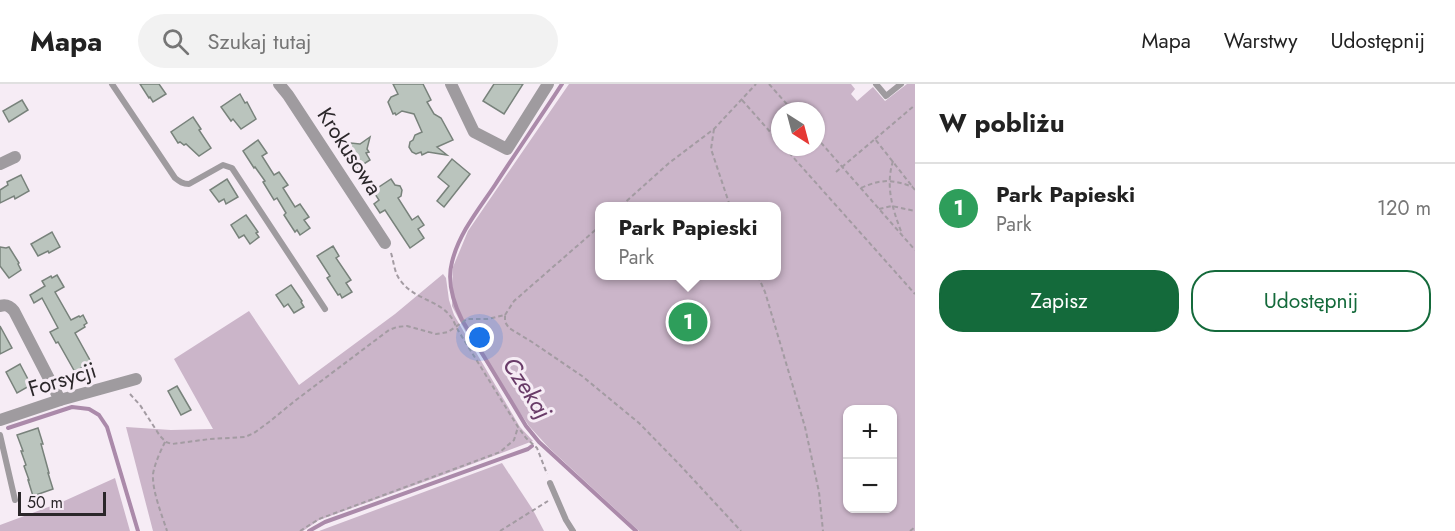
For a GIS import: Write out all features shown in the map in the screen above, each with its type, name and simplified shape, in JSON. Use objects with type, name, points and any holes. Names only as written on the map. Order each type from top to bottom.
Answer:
[{"type":"street","name":"Krokusowa","points":[[279,84],[386,243]]},
{"type":"street","points":[[451,84],[474,132],[507,149],[548,84]]},
{"type":"street","points":[[0,164],[15,157]]},
{"type":"street","points":[[0,306],[10,306],[14,311],[60,400]]},
{"type":"street","name":"Forsycji","points":[[0,420],[60,400],[136,380]]},
{"type":"lane","points":[[112,84],[179,181],[189,184],[223,165],[232,168],[325,309]]},
{"type":"lane","points":[[876,84],[886,96],[901,84]]},
{"type":"lane","points":[[0,435],[15,500]]},
{"type":"lane","points":[[550,483],[573,531]]},
{"type":"path","points":[[627,202],[669,164],[714,129],[756,84]]},
{"type":"path","points":[[769,84],[785,102]]},
{"type":"path","points":[[742,100],[771,133]]},
{"type":"path","points":[[836,172],[915,105]]},
{"type":"path","points":[[714,129],[711,149],[728,202]]},
{"type":"path","points":[[875,139],[914,188]]},
{"type":"path","points":[[825,147],[914,248]]},
{"type":"path","points":[[792,156],[915,294]]},
{"type":"path","points":[[893,161],[890,181],[892,206],[903,236]]},
{"type":"path","points":[[861,188],[890,181],[914,188]]},
{"type":"path","points":[[879,209],[892,206],[915,211]]},
{"type":"path","points":[[595,230],[514,301],[505,315],[505,322],[509,328],[582,376],[639,423],[741,531]]},
{"type":"path","points":[[386,243],[401,282],[410,292],[447,311],[454,319],[518,427],[537,448],[550,483]]},
{"type":"path","points":[[760,280],[805,427],[819,492],[823,531]]},
{"type":"path","points":[[121,383],[166,442],[172,444],[210,439],[245,438],[254,434],[389,330],[407,326],[436,334],[448,332],[467,319],[488,319],[505,315]]},
{"type":"path","points":[[300,531],[319,519],[500,452],[514,440],[518,427]]},
{"type":"path","points":[[166,442],[153,476],[167,531]]},
{"type":"path","points":[[500,531],[556,497]]},
{"type":"path","points":[[910,531],[915,527]]},
{"type":"shaded area","points":[[569,84],[851,84],[855,89],[851,94],[857,101],[873,87],[885,101],[907,84],[915,84],[915,531],[639,531],[549,448],[529,426],[469,338],[452,306],[453,267],[468,231]]},
{"type":"shaded area","points":[[443,274],[446,278],[454,315],[520,427],[533,441],[319,520],[303,531],[153,531],[126,427],[171,430],[213,429],[174,359],[249,311],[299,385],[395,314]]},
{"type":"shaded area","points":[[502,463],[544,531],[319,531]]},
{"type":"shaded area","points":[[115,478],[130,531],[0,531],[0,525],[62,502]]},
{"type":"building","points":[[140,84],[159,84],[166,94],[153,102]]},
{"type":"building","points":[[393,84],[423,84],[431,100],[427,102],[434,114],[441,118],[453,140],[437,147],[447,155],[428,152],[422,155],[421,152],[416,154],[412,152],[409,147],[410,142],[415,135],[422,132],[414,114],[402,111],[396,115],[393,114],[388,102],[391,97],[398,94]]},
{"type":"building","points":[[494,84],[523,84],[504,114],[483,101]]},
{"type":"building","points":[[240,94],[256,119],[241,129],[233,119],[231,121],[221,107]]},
{"type":"building","points":[[22,100],[28,110],[9,122],[3,111]]},
{"type":"building","points":[[193,117],[211,148],[199,156],[186,144],[178,143],[171,132]]},
{"type":"building","points":[[370,137],[367,149],[369,152],[366,153],[370,160],[356,169],[344,150],[350,147],[351,143],[360,144]]},
{"type":"building","points":[[258,140],[267,153],[262,156],[274,175],[279,172],[288,185],[283,188],[295,207],[300,204],[309,217],[304,220],[310,228],[300,235],[297,230],[295,232],[277,198],[274,200],[263,182],[265,181],[243,151]]},
{"type":"building","points":[[452,159],[470,174],[444,207],[437,201],[449,186],[438,177]]},
{"type":"building","points":[[21,175],[29,191],[15,199],[14,196],[0,203],[0,190],[8,185],[7,182]]},
{"type":"building","points":[[227,179],[238,197],[226,204],[224,199],[219,202],[210,190]]},
{"type":"building","points":[[391,179],[395,185],[400,186],[401,196],[398,198],[412,220],[418,216],[424,225],[418,229],[424,238],[410,248],[385,210],[380,213],[374,204],[379,200],[373,191]]},
{"type":"building","points":[[246,215],[259,237],[250,244],[244,235],[239,238],[231,225]]},
{"type":"building","points":[[52,232],[60,247],[38,256],[31,244]]},
{"type":"building","points":[[333,246],[339,256],[336,258],[351,280],[346,283],[352,292],[342,298],[327,278],[330,276],[317,256]]},
{"type":"building","points":[[0,247],[9,247],[19,263],[21,270],[9,278],[0,266]]},
{"type":"building","points":[[57,275],[64,287],[55,292],[71,320],[83,315],[87,323],[75,333],[91,362],[75,372],[50,332],[58,328],[42,298],[34,303],[30,295],[45,286],[42,281]]},
{"type":"building","points":[[291,285],[304,307],[294,313],[288,304],[284,307],[276,295]]},
{"type":"building","points":[[0,326],[12,348],[0,354]]},
{"type":"building","points":[[20,364],[31,385],[17,393],[6,372]]},
{"type":"building","points":[[177,386],[191,410],[181,415],[168,391]]},
{"type":"building","points":[[38,428],[53,489],[33,496],[17,435]]},
{"type":"waterway","name":"Czekaj","points":[[562,84],[464,231],[452,262],[450,277],[452,291],[462,320],[526,426],[539,442],[636,531]]},
{"type":"waterway","points":[[8,428],[72,407],[89,409],[99,415],[107,427],[138,531]]},
{"type":"waterway","points":[[309,531],[325,522],[532,446]]},
{"type":"place","name":"Park Papieski","points":[[688,322]]}]
